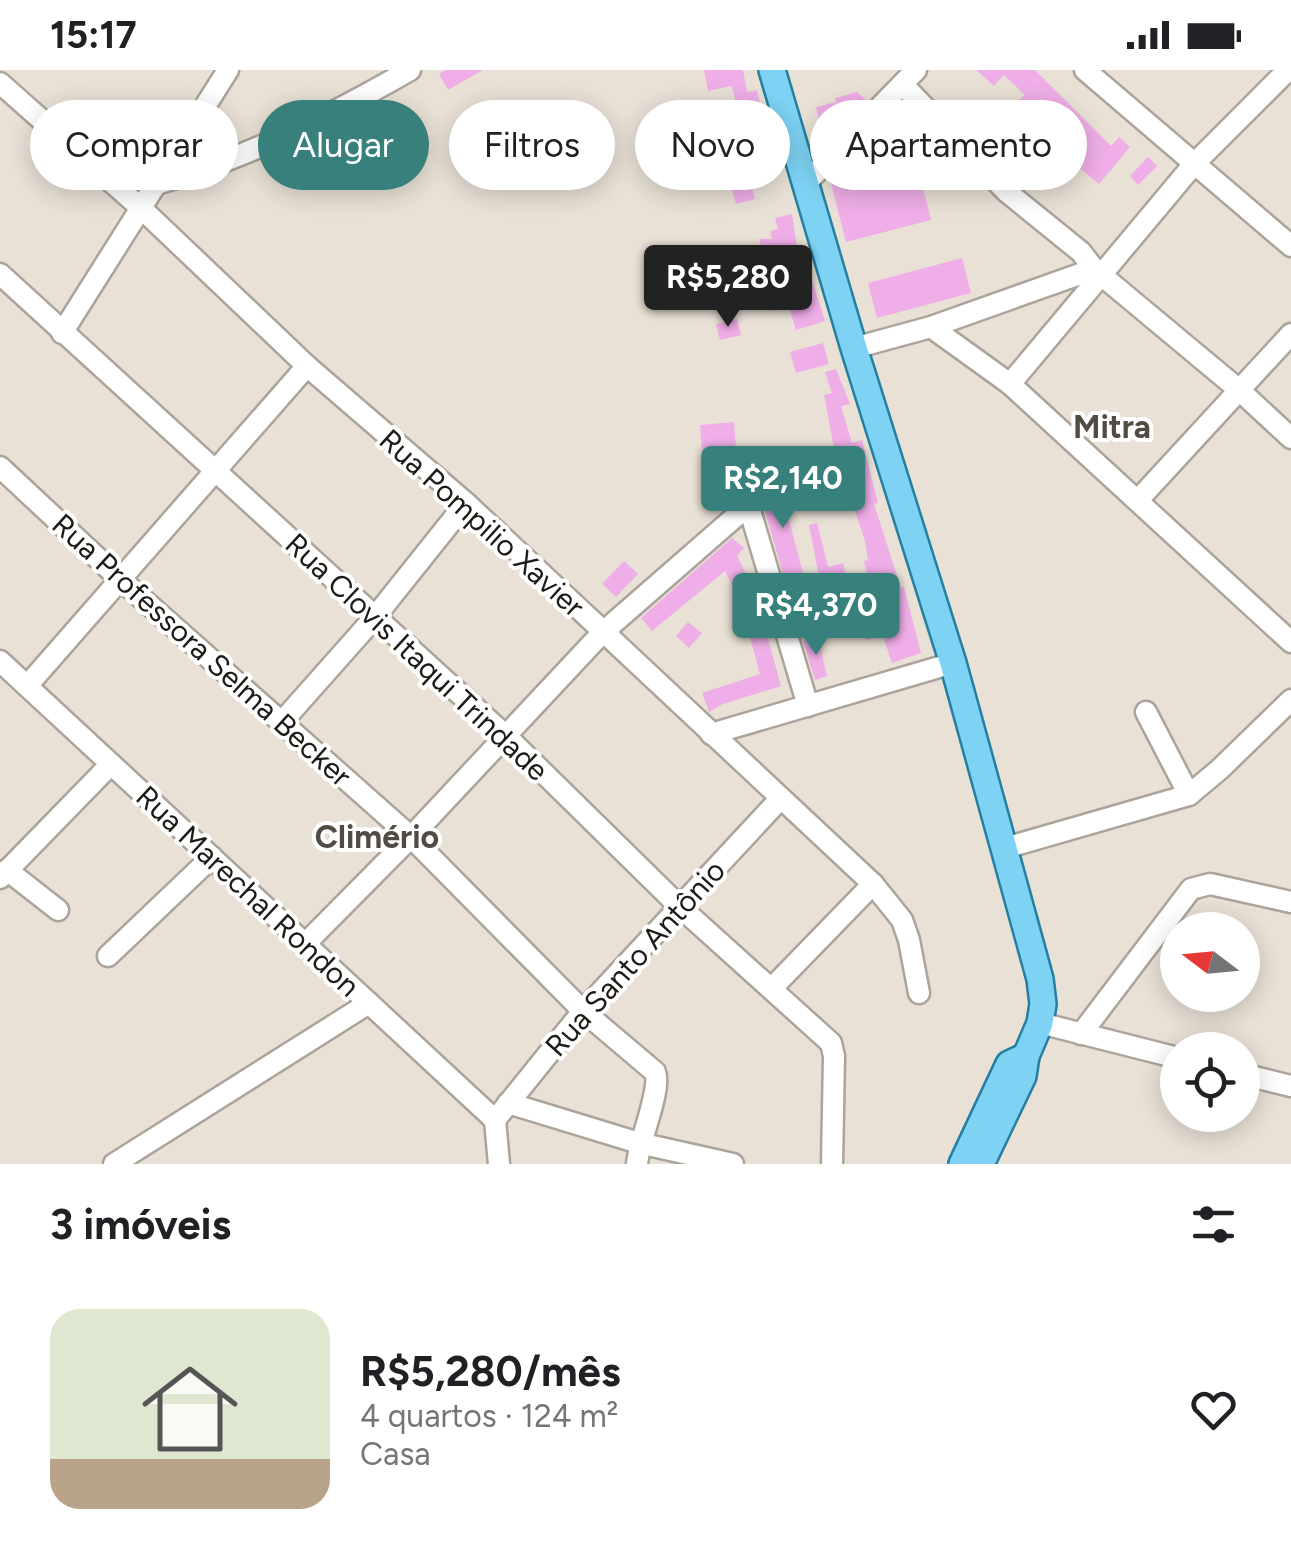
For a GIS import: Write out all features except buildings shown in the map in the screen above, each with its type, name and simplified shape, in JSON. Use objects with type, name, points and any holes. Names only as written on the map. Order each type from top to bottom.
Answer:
[{"type":"main road","points":[[772,70],[952,663],[1040,979],[1040,1023],[1026,1056],[1023,1076],[981,1164]]},
{"type":"main road","points":[[962,1164],[1010,1064],[1026,1056]]},
{"type":"street","points":[[209,100],[228,70]]},
{"type":"street","points":[[238,154],[327,116],[410,70]]},
{"type":"street","points":[[1085,70],[1291,246]]},
{"type":"street","points":[[1010,384],[1097,272],[1194,164],[1288,70]]},
{"type":"street","points":[[806,182],[909,78],[1007,192],[1238,388],[1291,438]]},
{"type":"street","name":"Rua Pompilio Xavier","points":[[0,83],[142,209],[306,366],[466,504],[872,884],[902,920],[918,993]]},
{"type":"street","points":[[62,333],[153,190]]},
{"type":"street","points":[[854,348],[1097,272]]},
{"type":"street","name":"Rua Clovis Itaqui Trindade","points":[[0,274],[507,737],[678,906],[831,1043],[832,1164]]},
{"type":"street","points":[[931,327],[1010,384],[1291,642]]},
{"type":"street","points":[[1138,500],[1291,334]]},
{"type":"street","points":[[26,686],[306,366]]},
{"type":"street","points":[[735,460],[808,706]]},
{"type":"street","name":"Rua Professora Selma Becker","points":[[0,467],[411,838],[583,1011],[654,1072],[658,1085],[638,1154]]},
{"type":"street","points":[[305,944],[411,838],[602,633],[750,503]]},
{"type":"street","points":[[281,723],[375,617],[466,504]]},
{"type":"street","name":"Rua Marechal Rondon","points":[[0,662],[495,1120]]},
{"type":"street","points":[[711,734],[952,663]]},
{"type":"street","points":[[1005,848],[1189,794],[1291,700]]},
{"type":"street","points":[[1146,712],[1189,794]]},
{"type":"street","points":[[58,910],[4,874],[111,764]]},
{"type":"street","name":"Rua Santo Antônio","points":[[495,1120],[583,1011],[780,799]]},
{"type":"street","points":[[108,956],[212,857]]},
{"type":"street","points":[[772,988],[872,884]]},
{"type":"street","points":[[1081,1034],[1191,889],[1210,884],[1291,902]]},
{"type":"street","points":[[114,1164],[369,1003]]},
{"type":"street","points":[[1040,1023],[1160,1054]]},
{"type":"street","points":[[1260,1078],[1291,1086]]},
{"type":"street","points":[[508,1103],[638,1154],[733,1164]]},
{"type":"street","points":[[495,1120],[499,1164]]},
{"type":"district","name":"Mitra","points":[[1112,427]]},
{"type":"district","name":"Climério","points":[[377,837]]}]
